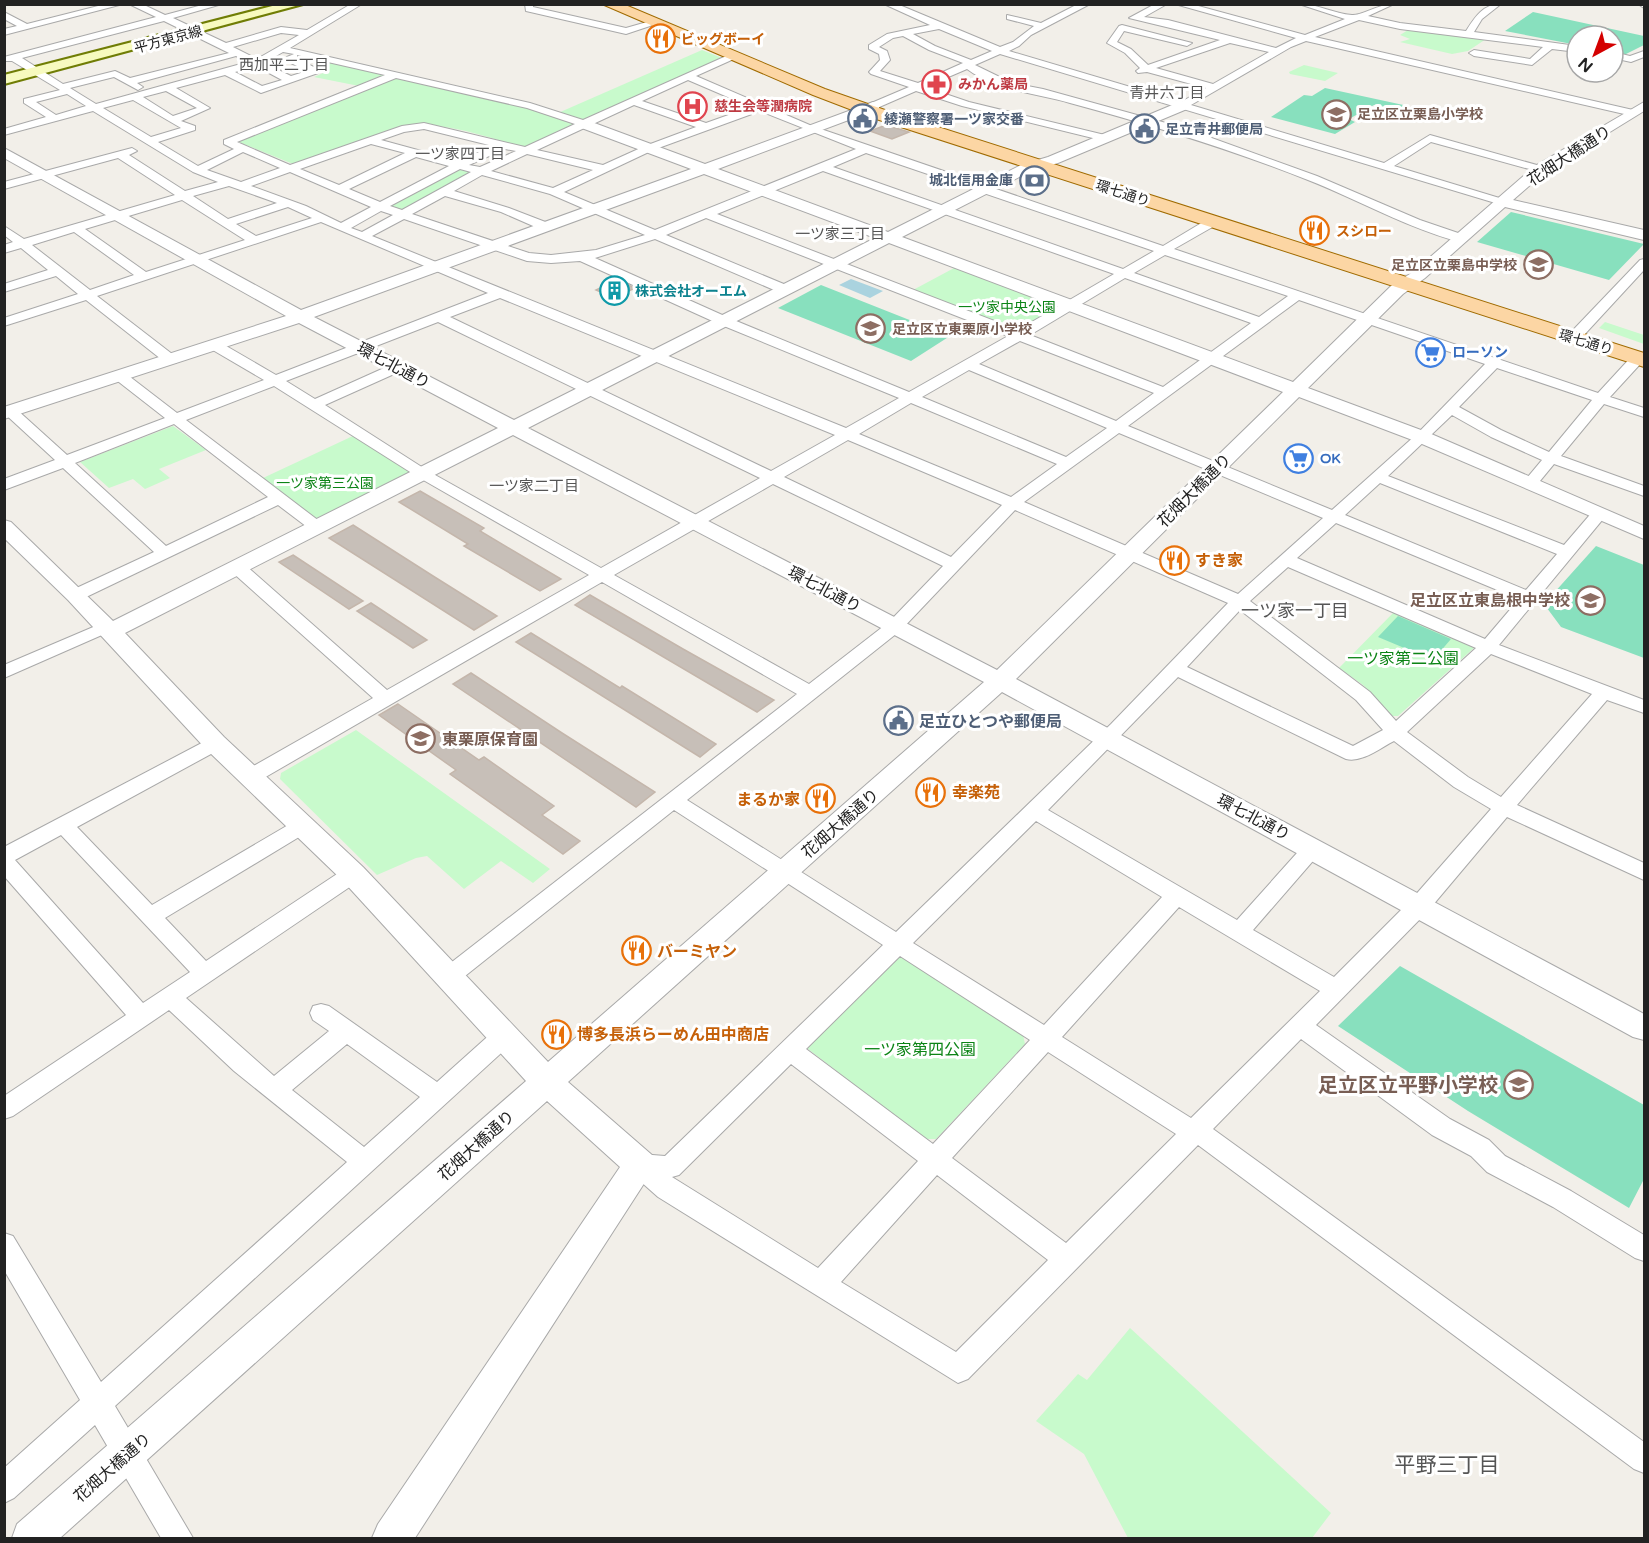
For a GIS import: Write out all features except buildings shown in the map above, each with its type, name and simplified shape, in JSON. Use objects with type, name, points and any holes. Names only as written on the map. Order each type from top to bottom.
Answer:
[{"type":"main road","name":"平方東京線","points":[[194,31],[285,4]]},
{"type":"main road","name":"平方東京線","points":[[4,80],[297,4]]},
{"type":"main road","name":"環七通り","points":[[609,4],[733,56],[870,108],[1212,222],[1579,332],[1642,357]]},
{"type":"main road","name":"環七通り","points":[[621,4],[870,108]]},
{"type":"main road","name":"環七通り","points":[[1039,164],[1642,357]]},
{"type":"street","points":[[37,51],[11,37],[26,27],[119,4]]},
{"type":"street","points":[[133,4],[194,31],[290,80]]},
{"type":"street","points":[[9,58],[218,4]]},
{"type":"street","points":[[4,132],[257,63],[358,4]]},
{"type":"street","points":[[529,4],[529,9],[626,31],[654,23]]},
{"type":"street","points":[[888,4],[1000,51],[1502,202],[1644,235]]},
{"type":"street","points":[[7,412],[216,346],[813,130],[870,108],[1016,44],[1028,33],[1086,4]]},
{"type":"street","points":[[1163,4],[1134,18],[1168,23],[1276,51]]},
{"type":"street","points":[[1179,4],[1306,38],[1639,110]]},
{"type":"street","points":[[1201,10],[1214,4]]},
{"type":"street","points":[[1303,4],[1400,26],[1469,33],[1565,48]]},
{"type":"street","points":[[1365,4],[1386,6]]},
{"type":"street","points":[[1469,33],[1479,17],[1497,4]]},
{"type":"street","points":[[4,672],[108,629],[238,568],[985,188],[1182,106],[1276,51],[1386,6]]},
{"type":"street","points":[[6,18],[21,15]]},
{"type":"street","points":[[1010,17],[1043,26]]},
{"type":"street","points":[[6,18],[26,27]]},
{"type":"street","points":[[41,23],[78,41]]},
{"type":"street","points":[[1162,47],[1188,43],[1250,23]]},
{"type":"street","points":[[939,26],[890,36],[872,47],[884,53],[885,60],[874,72],[966,104],[1106,138]]},
{"type":"street","points":[[1188,43],[1122,28],[1112,43],[1128,51],[1147,69],[1214,87]]},
{"type":"street","points":[[224,46],[281,30],[309,33]]},
{"type":"street","points":[[904,33],[969,64],[979,73],[1010,86],[1039,91],[1148,120],[1313,178],[1416,223],[1460,238]]},
{"type":"street","points":[[1474,53],[1494,37]]},
{"type":"street","points":[[1111,84],[1178,56],[1230,40]]},
{"type":"street","points":[[1461,56],[1474,53],[1532,62],[1550,45]]},
{"type":"street","points":[[1378,54],[1390,46]]},
{"type":"street","points":[[284,49],[530,106],[584,124],[1422,437],[1644,533]]},
{"type":"street","points":[[1128,51],[1141,50]]},
{"type":"street","points":[[128,82],[238,53]]},
{"type":"street","points":[[227,72],[261,90],[315,71],[290,59],[304,53]]},
{"type":"street","points":[[1425,54],[1449,60],[1434,67]]},
{"type":"street","points":[[1625,58],[1631,59],[1644,54]]},
{"type":"street","points":[[362,237],[482,171],[733,56]]},
{"type":"street","points":[[9,58],[38,72],[197,170],[289,203],[433,267],[1013,503],[1239,601],[1363,696],[1395,732],[1461,782],[1503,807],[1644,872]]},
{"type":"street","points":[[182,68],[203,78]]},
{"type":"street","points":[[54,118],[28,101],[115,74],[148,93]]},
{"type":"street","points":[[395,75],[228,142],[381,207],[539,259],[582,257],[656,234],[866,149]]},
{"type":"street","points":[[689,77],[813,130],[866,149],[1644,413]]},
{"type":"street","points":[[168,88],[205,108],[173,120]]},
{"type":"street","points":[[1157,98],[1176,89]]},
{"type":"street","points":[[4,186],[119,154],[191,128],[135,97]]},
{"type":"street","points":[[634,102],[706,127]]},
{"type":"street","points":[[554,192],[650,148],[760,107]]},
{"type":"street","name":"花畑大橋通り","points":[[32,1539],[1000,681],[1367,319],[1540,169],[1639,110]]},
{"type":"street","points":[[121,124],[161,113]]},
{"type":"street","points":[[4,249],[182,196],[291,168],[402,129],[424,126],[604,169]]},
{"type":"street","points":[[1385,167],[1430,138],[1540,169]]},
{"type":"street","points":[[370,140],[554,192],[786,290]]},
{"type":"street","points":[[341,228],[459,165],[506,144]]},
{"type":"street","points":[[197,170],[244,148]]},
{"type":"street","name":"環七北通り","points":[[4,152],[360,348],[1000,681],[1644,1028]]},
{"type":"street","points":[[340,189],[415,153]]},
{"type":"street","points":[[119,154],[255,241]]},
{"type":"street","points":[[823,167],[1260,322]]},
{"type":"street","points":[[445,192],[505,210],[544,226]]},
{"type":"street","points":[[226,223],[289,203]]},
{"type":"street","points":[[707,214],[1164,392]]},
{"type":"street","points":[[4,322],[323,218]]},
{"type":"street","points":[[250,777],[1020,335],[1212,222]]},
{"type":"street","points":[[76,228],[145,277]]},
{"type":"street","points":[[4,230],[24,243],[171,360]]},
{"type":"street","points":[[582,257],[724,321],[1068,464]]},
{"type":"street","points":[[1579,332],[1644,263]]},
{"type":"street","points":[[8,287],[58,271]]},
{"type":"street","points":[[8,287],[42,310]]},
{"type":"street","points":[[4,485],[498,294]]},
{"type":"street","points":[[447,978],[895,626],[1013,503],[1298,295]]},
{"type":"street","points":[[439,317],[954,565]]},
{"type":"street","points":[[216,346],[275,380],[423,474],[810,693]]},
{"type":"street","points":[[1530,484],[1601,398],[1642,357]]},
{"type":"street","points":[[640,1166],[670,1167],[1108,739],[1239,601],[1422,437],[1495,362]]},
{"type":"street","points":[[968,365],[1530,598]]},
{"type":"street","points":[[314,405],[398,368]]},
{"type":"street","points":[[120,376],[174,420],[317,527]]},
{"type":"street","points":[[1450,408],[1553,457],[1644,491]]},
{"type":"street","points":[[7,412],[66,462],[165,553]]},
{"type":"street","points":[[1378,477],[1568,552]]},
{"type":"street","points":[[76,595],[279,498]]},
{"type":"street","points":[[1176,669],[1353,754],[1395,732],[1488,647],[1600,513]]},
{"type":"street","points":[[5,528],[76,595],[215,743],[352,874],[447,978],[547,1082],[640,1166],[667,1189],[958,1369],[1419,906],[1604,691]]},
{"type":"street","points":[[1285,559],[1488,647],[1644,707]]},
{"type":"street","points":[[238,568],[385,699]]},
{"type":"street","points":[[4,857],[215,743]]},
{"type":"street","points":[[673,800],[1180,1125],[1195,1131],[1644,1460]]},
{"type":"street","points":[[1034,811],[1337,990]]},
{"type":"street","points":[[63,825],[204,973]]},
{"type":"street","points":[[150,916],[302,826]]},
{"type":"street","points":[[1239,932],[1312,849]]},
{"type":"street","points":[[4,862],[141,1016]]},
{"type":"street","points":[[4,1109],[352,874]]},
{"type":"street","points":[[820,1284],[1177,895]]},
{"type":"street","points":[[170,997],[242,1064],[365,1161]]},
{"type":"street","points":[[321,1013],[438,1096]]},
{"type":"street","points":[[1300,1026],[1441,1127],[1480,1148],[1496,1164],[1562,1198],[1644,1249]]},
{"type":"street","points":[[274,1089],[346,1031]]},
{"type":"street","points":[[4,1488],[503,1037]]},
{"type":"street","points":[[789,1049],[1068,1260]]},
{"type":"street","points":[[392,1539],[640,1166]]},
{"type":"street","points":[[4,1245],[178,1539]]},
{"type":"green space","points":[[1533,12],[1588,24],[1565,24],[1565,43],[1505,31]]},
{"type":"green space","points":[[1413,27],[1486,39],[1468,51],[1452,54],[1400,42],[1410,39],[1400,35]]},
{"type":"green space","points":[[1625,32],[1644,36],[1644,45],[1625,54]]},
{"type":"green space","points":[[702,50],[722,58],[583,121],[558,113]]},
{"type":"green space","points":[[319,57],[388,74],[359,86],[314,77],[323,73],[313,67],[325,64],[315,60]]},
{"type":"green space","points":[[1304,65],[1338,73],[1325,81],[1290,74],[1289,72]]},
{"type":"green space","points":[[396,76],[527,106],[578,123],[532,146],[524,147],[446,127],[415,125],[399,127],[293,164],[236,141]]},
{"type":"green space","points":[[1325,88],[1408,106],[1402,110],[1374,105],[1349,119],[1355,122],[1335,134],[1271,117],[1304,95],[1312,96]]},
{"type":"green space","points":[[457,168],[474,171],[405,210],[389,207],[388,205]]},
{"type":"green space","points":[[1511,212],[1644,244],[1609,280],[1477,242]]},
{"type":"green space","name":"一ツ家中央公園","points":[[956,267],[1059,306],[1018,331],[913,290]]},
{"type":"green space","points":[[821,285],[950,336],[911,361],[778,308]]},
{"type":"green space","points":[[1605,322],[1644,335],[1644,344],[1599,328]]},
{"type":"green space","points":[[173,426],[206,450],[159,469],[170,478],[145,489],[133,479],[109,488],[80,462]]},
{"type":"green space","name":"一ツ家第三公園","points":[[355,435],[412,472],[317,519],[263,478]]},
{"type":"green space","points":[[1596,546],[1644,565],[1644,658],[1561,627],[1544,604]]},
{"type":"green space","name":"一ツ家第二公園","points":[[1395,611],[1471,644],[1474,648],[1398,716],[1392,716],[1363,685],[1339,668]]},
{"type":"green space","points":[[1398,616],[1451,639],[1433,660],[1378,637]]},
{"type":"green space","points":[[356,730],[550,869],[533,883],[501,861],[464,889],[427,856],[416,858],[377,875],[280,779],[281,773]]},
{"type":"green space","name":"一ツ家第四公園","points":[[893,957],[904,957],[1023,1035],[1025,1044],[936,1139],[925,1139],[808,1049],[806,1041]]},
{"type":"green space","points":[[1400,966],[1644,1105],[1644,1179],[1629,1208],[1468,1111],[1338,1026]]},
{"type":"green space","points":[[1130,1328],[1331,1513],[1312,1538],[1128,1538],[1084,1454],[1036,1421],[1078,1374],[1087,1380]]},
{"type":"water","points":[[851,279],[883,291],[870,298],[839,285]]},
{"type":"place","name":"ビッグボーイ","points":[[660,39]]},
{"type":"place","name":"みかん薬局","points":[[937,84]]},
{"type":"place","name":"慈生会等潤病院","points":[[693,106]]},
{"type":"place","name":"足立区立栗島小学校","points":[[1336,114]]},
{"type":"place","name":"綾瀬警察署一ツ家交番","points":[[863,119]]},
{"type":"place","name":"足立青井郵便局","points":[[1144,129]]},
{"type":"place","name":"城北信用金庫","points":[[1034,180]]},
{"type":"place","name":"スシロー","points":[[1315,231]]},
{"type":"place","name":"足立区立栗島中学校","points":[[1538,265]]},
{"type":"place","name":"株式会社オーエム","points":[[614,291]]},
{"type":"place","name":"足立区立東栗原小学校","points":[[871,329]]},
{"type":"place","name":"ローソン","points":[[1431,352]]},
{"type":"place","name":"OK","points":[[1299,458]]},
{"type":"place","name":"すき家","points":[[1174,560]]},
{"type":"place","name":"足立区立東島根中学校","points":[[1591,600]]},
{"type":"place","name":"足立ひとつや郵便局","points":[[898,721]]},
{"type":"place","name":"東栗原保育園","points":[[421,739]]},
{"type":"place","name":"幸楽苑","points":[[931,792]]},
{"type":"place","name":"まるか家","points":[[821,799]]},
{"type":"place","name":"バーミヤン","points":[[636,951]]},
{"type":"place","name":"博多長浜らーめん田中商店","points":[[556,1034]]},
{"type":"place","name":"足立区立平野小学校","points":[[1519,1085]]},
{"type":"district","name":"西加平二丁目","points":[[284,65]]},
{"type":"district","name":"青井六丁目","points":[[1167,93]]},
{"type":"district","name":"一ツ家四丁目","points":[[460,154]]},
{"type":"district","name":"一ツ家三丁目","points":[[840,234]]},
{"type":"district","name":"一ツ家二丁目","points":[[534,486]]},
{"type":"district","name":"一ツ家一丁目","points":[[1295,611]]},
{"type":"district","name":"平野三丁目","points":[[1447,1465]]}]
